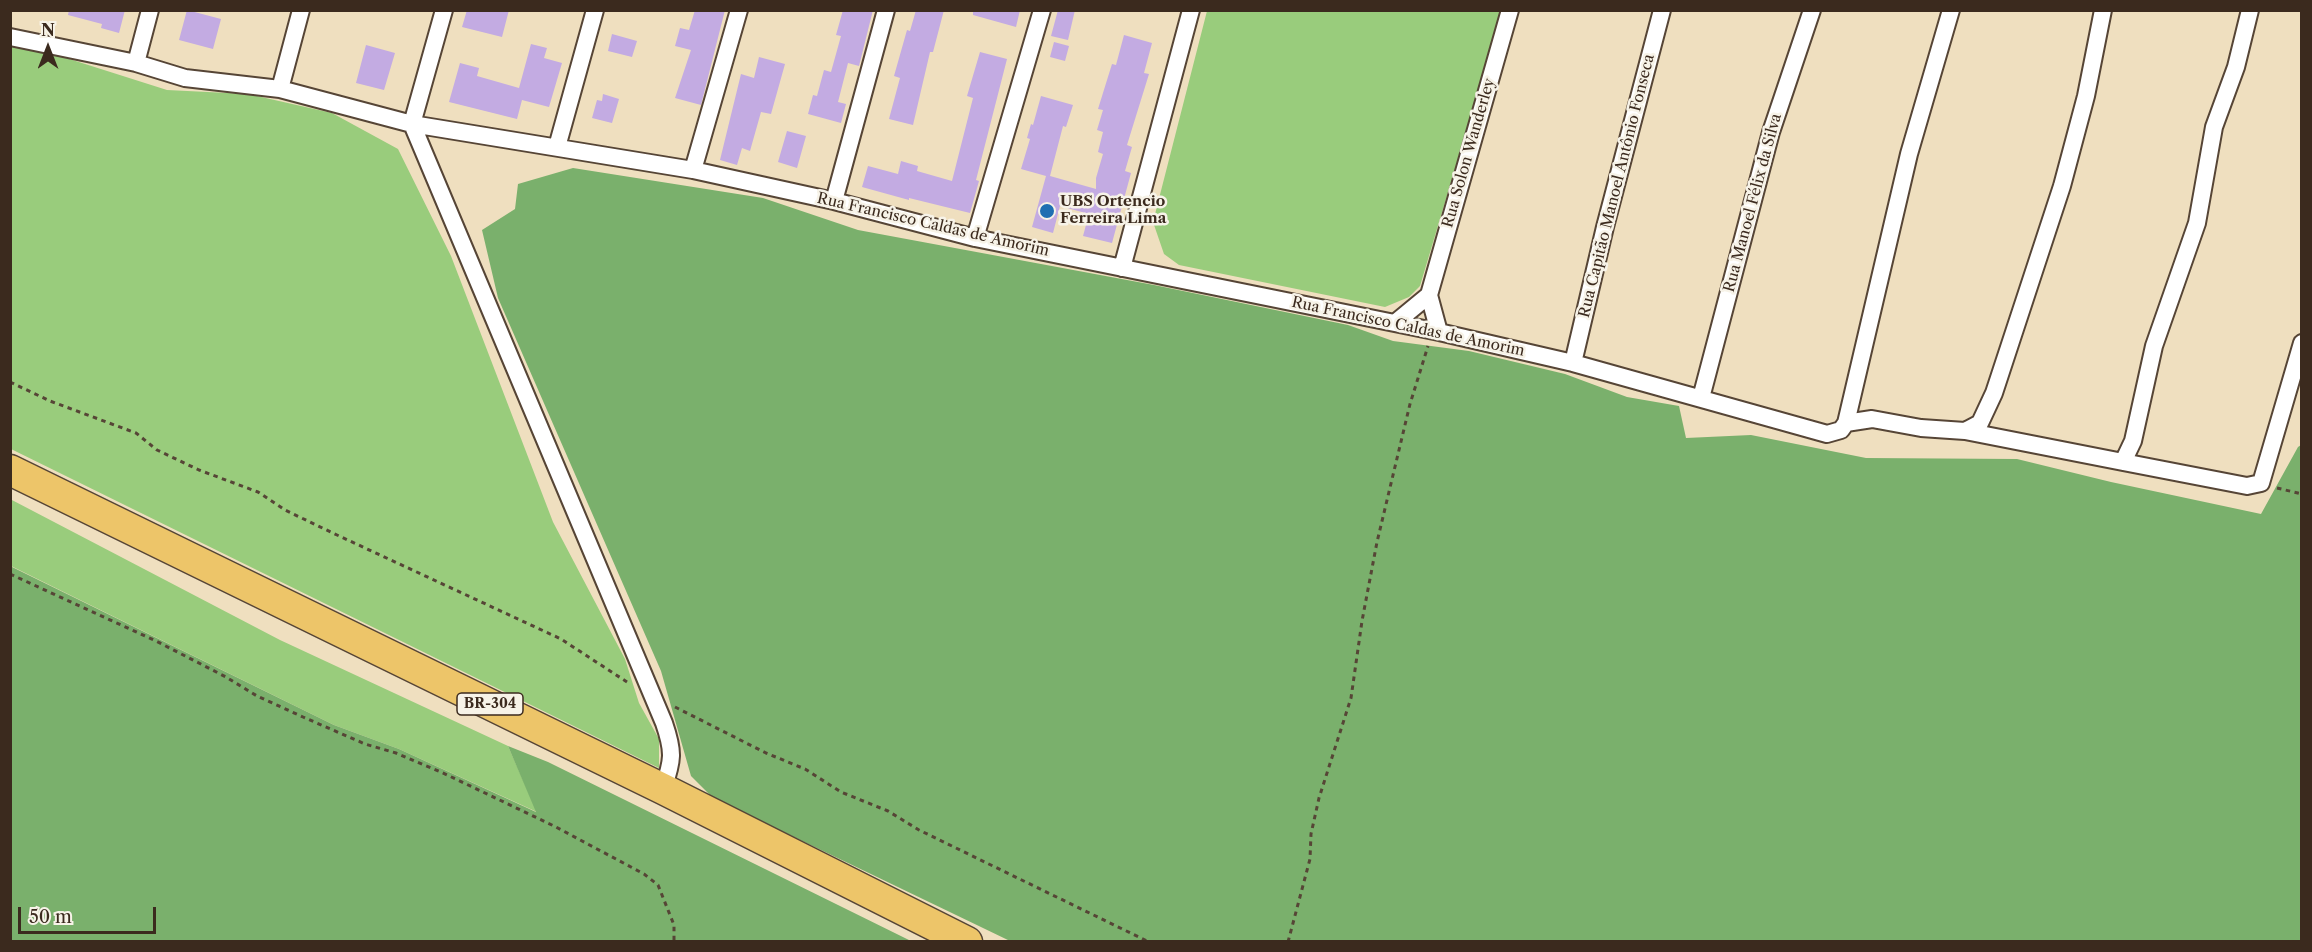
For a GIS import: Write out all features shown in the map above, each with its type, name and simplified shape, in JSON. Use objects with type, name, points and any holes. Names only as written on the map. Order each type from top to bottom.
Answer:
[{"type":"highway","name":"BR-304","points":[[10,470],[663,789],[967,942]]},
{"type":"street","points":[[136,63],[150,10]]},
{"type":"street","points":[[280,89],[301,10]]},
{"type":"street","points":[[444,10],[412,124],[664,723],[672,763],[663,789]]},
{"type":"street","points":[[557,147],[595,10]]},
{"type":"street","points":[[693,170],[739,10]]},
{"type":"street","points":[[834,201],[886,10]]},
{"type":"street","points":[[975,238],[1042,10]]},
{"type":"street","points":[[1122,268],[1191,10]]},
{"type":"street","name":"Rua Solon Wanderley","points":[[1429,295],[1510,10]]},
{"type":"street","name":"Rua Capitão Manoel Antônio Fonseca","points":[[1573,363],[1605,227],[1662,10]]},
{"type":"street","name":"Rua Manoel Félix da Silva","points":[[1701,398],[1771,132],[1812,10]]},
{"type":"street","points":[[1846,423],[1909,154],[1951,10]]},
{"type":"street","points":[[1965,431],[1980,423],[1994,393],[2059,197],[2086,96],[2103,10]]},
{"type":"street","points":[[2123,462],[2133,441],[2154,346],[2197,223],[2214,128],[2236,67],[2250,10]]},
{"type":"street","name":"Rua Francisco Caldas de Amorim","points":[[10,37],[136,63],[185,78],[280,89],[412,124],[693,170],[834,201],[975,238],[1395,323],[1573,363],[1819,433],[1834,432],[1841,430],[1846,423],[1872,419],[1921,428],[1965,431],[2247,486],[2261,483]]},
{"type":"street","points":[[1395,323],[1429,295],[1436,332]]},
{"type":"street","points":[[2261,483],[2301,344]]},
{"type":"path","points":[[1288,942],[1310,859],[1311,834],[1319,798],[1351,698],[1362,621],[1391,479],[1418,376],[1436,332]]},
{"type":"path","points":[[10,382],[50,401],[136,433],[157,450],[199,470],[258,492],[285,510],[561,639],[653,698],[766,753],[805,769],[842,792],[888,811],[919,830],[1149,942]]},
{"type":"path","points":[[2261,483],[2301,494]]},
{"type":"path","points":[[10,574],[118,622],[294,713],[365,744],[396,753],[441,772],[554,826],[644,874],[658,885],[674,925],[674,942]]},
{"type":"green space","points":[[1207,11],[1502,11],[1420,286],[1409,297],[1385,307],[1179,265],[1164,254],[1153,222]]},
{"type":"green space","points":[[10,45],[41,50],[167,90],[248,94],[332,113],[398,149],[451,256],[553,522],[625,659],[639,703],[659,739],[659,768],[11,449]]},
{"type":"green space","points":[[573,168],[763,198],[858,230],[1154,285],[1348,325],[1393,341],[1469,351],[1565,374],[1627,397],[1679,406],[1686,438],[1751,435],[1866,458],[2017,459],[2261,514],[2301,445],[2301,941],[1010,941],[713,798],[691,776],[661,671],[498,298],[482,230],[515,209],[518,184]]},
{"type":"green space","points":[[10,499],[280,640],[508,746],[537,812],[399,749],[334,725],[11,566]]},
{"type":"green space","points":[[10,566],[334,725],[399,749],[536,812],[508,746],[548,762],[911,941],[11,941]]},
{"type":"building","points":[[69,10],[125,10],[119,33],[101,28],[102,24],[68,15]]},
{"type":"building","points":[[187,10],[221,19],[213,49],[179,40]]},
{"type":"building","points":[[467,10],[509,10],[502,37],[462,27]]},
{"type":"building","points":[[695,10],[725,10],[701,105],[675,98],[691,50],[675,46],[680,28],[689,30]]},
{"type":"building","points":[[843,10],[873,10],[859,66],[848,63],[838,102],[846,104],[841,123],[808,114],[813,95],[817,96],[824,70],[831,72],[841,36],[836,35]]},
{"type":"building","points":[[916,10],[944,10],[933,52],[930,52],[913,125],[889,119],[900,78],[894,76],[907,30],[910,31]]},
{"type":"building","points":[[973,10],[1020,10],[1016,27],[973,15]]},
{"type":"building","points":[[1058,10],[1075,10],[1068,40],[1051,36]]},
{"type":"building","points":[[612,34],[637,41],[632,57],[608,51]]},
{"type":"building","points":[[1124,35],[1152,43],[1144,73],[1149,74],[1127,145],[1132,147],[1125,171],[1131,173],[1112,243],[1083,236],[1089,214],[1060,206],[1053,233],[1032,227],[1046,176],[1021,169],[1030,139],[1027,138],[1041,96],[1073,105],[1066,127],[1063,126],[1050,176],[1096,189],[1096,178],[1103,154],[1098,152],[1103,132],[1097,130],[1103,110],[1098,109],[1112,64],[1116,65]]},
{"type":"building","points":[[1054,42],[1069,46],[1065,61],[1050,57]]},
{"type":"building","points":[[531,44],[547,48],[544,58],[562,63],[549,107],[522,100],[517,119],[449,102],[460,63],[479,68],[477,76],[519,88]]},
{"type":"building","points":[[366,45],[395,53],[384,90],[356,83]]},
{"type":"building","points":[[980,52],[1007,59],[976,180],[979,181],[970,213],[862,187],[868,166],[898,174],[901,161],[918,166],[917,171],[952,181],[973,98],[967,96]]},
{"type":"building","points":[[759,57],[785,64],[771,114],[761,112],[750,151],[742,148],[737,165],[720,160],[741,74],[754,78]]},
{"type":"building","points":[[603,94],[619,99],[612,123],[592,118],[597,100],[602,101]]},
{"type":"building","points":[[787,131],[806,136],[797,168],[778,162]]},
{"type":"place","name":"UBS Ortencio Ferreira Lima","points":[[1047,211]]}]
